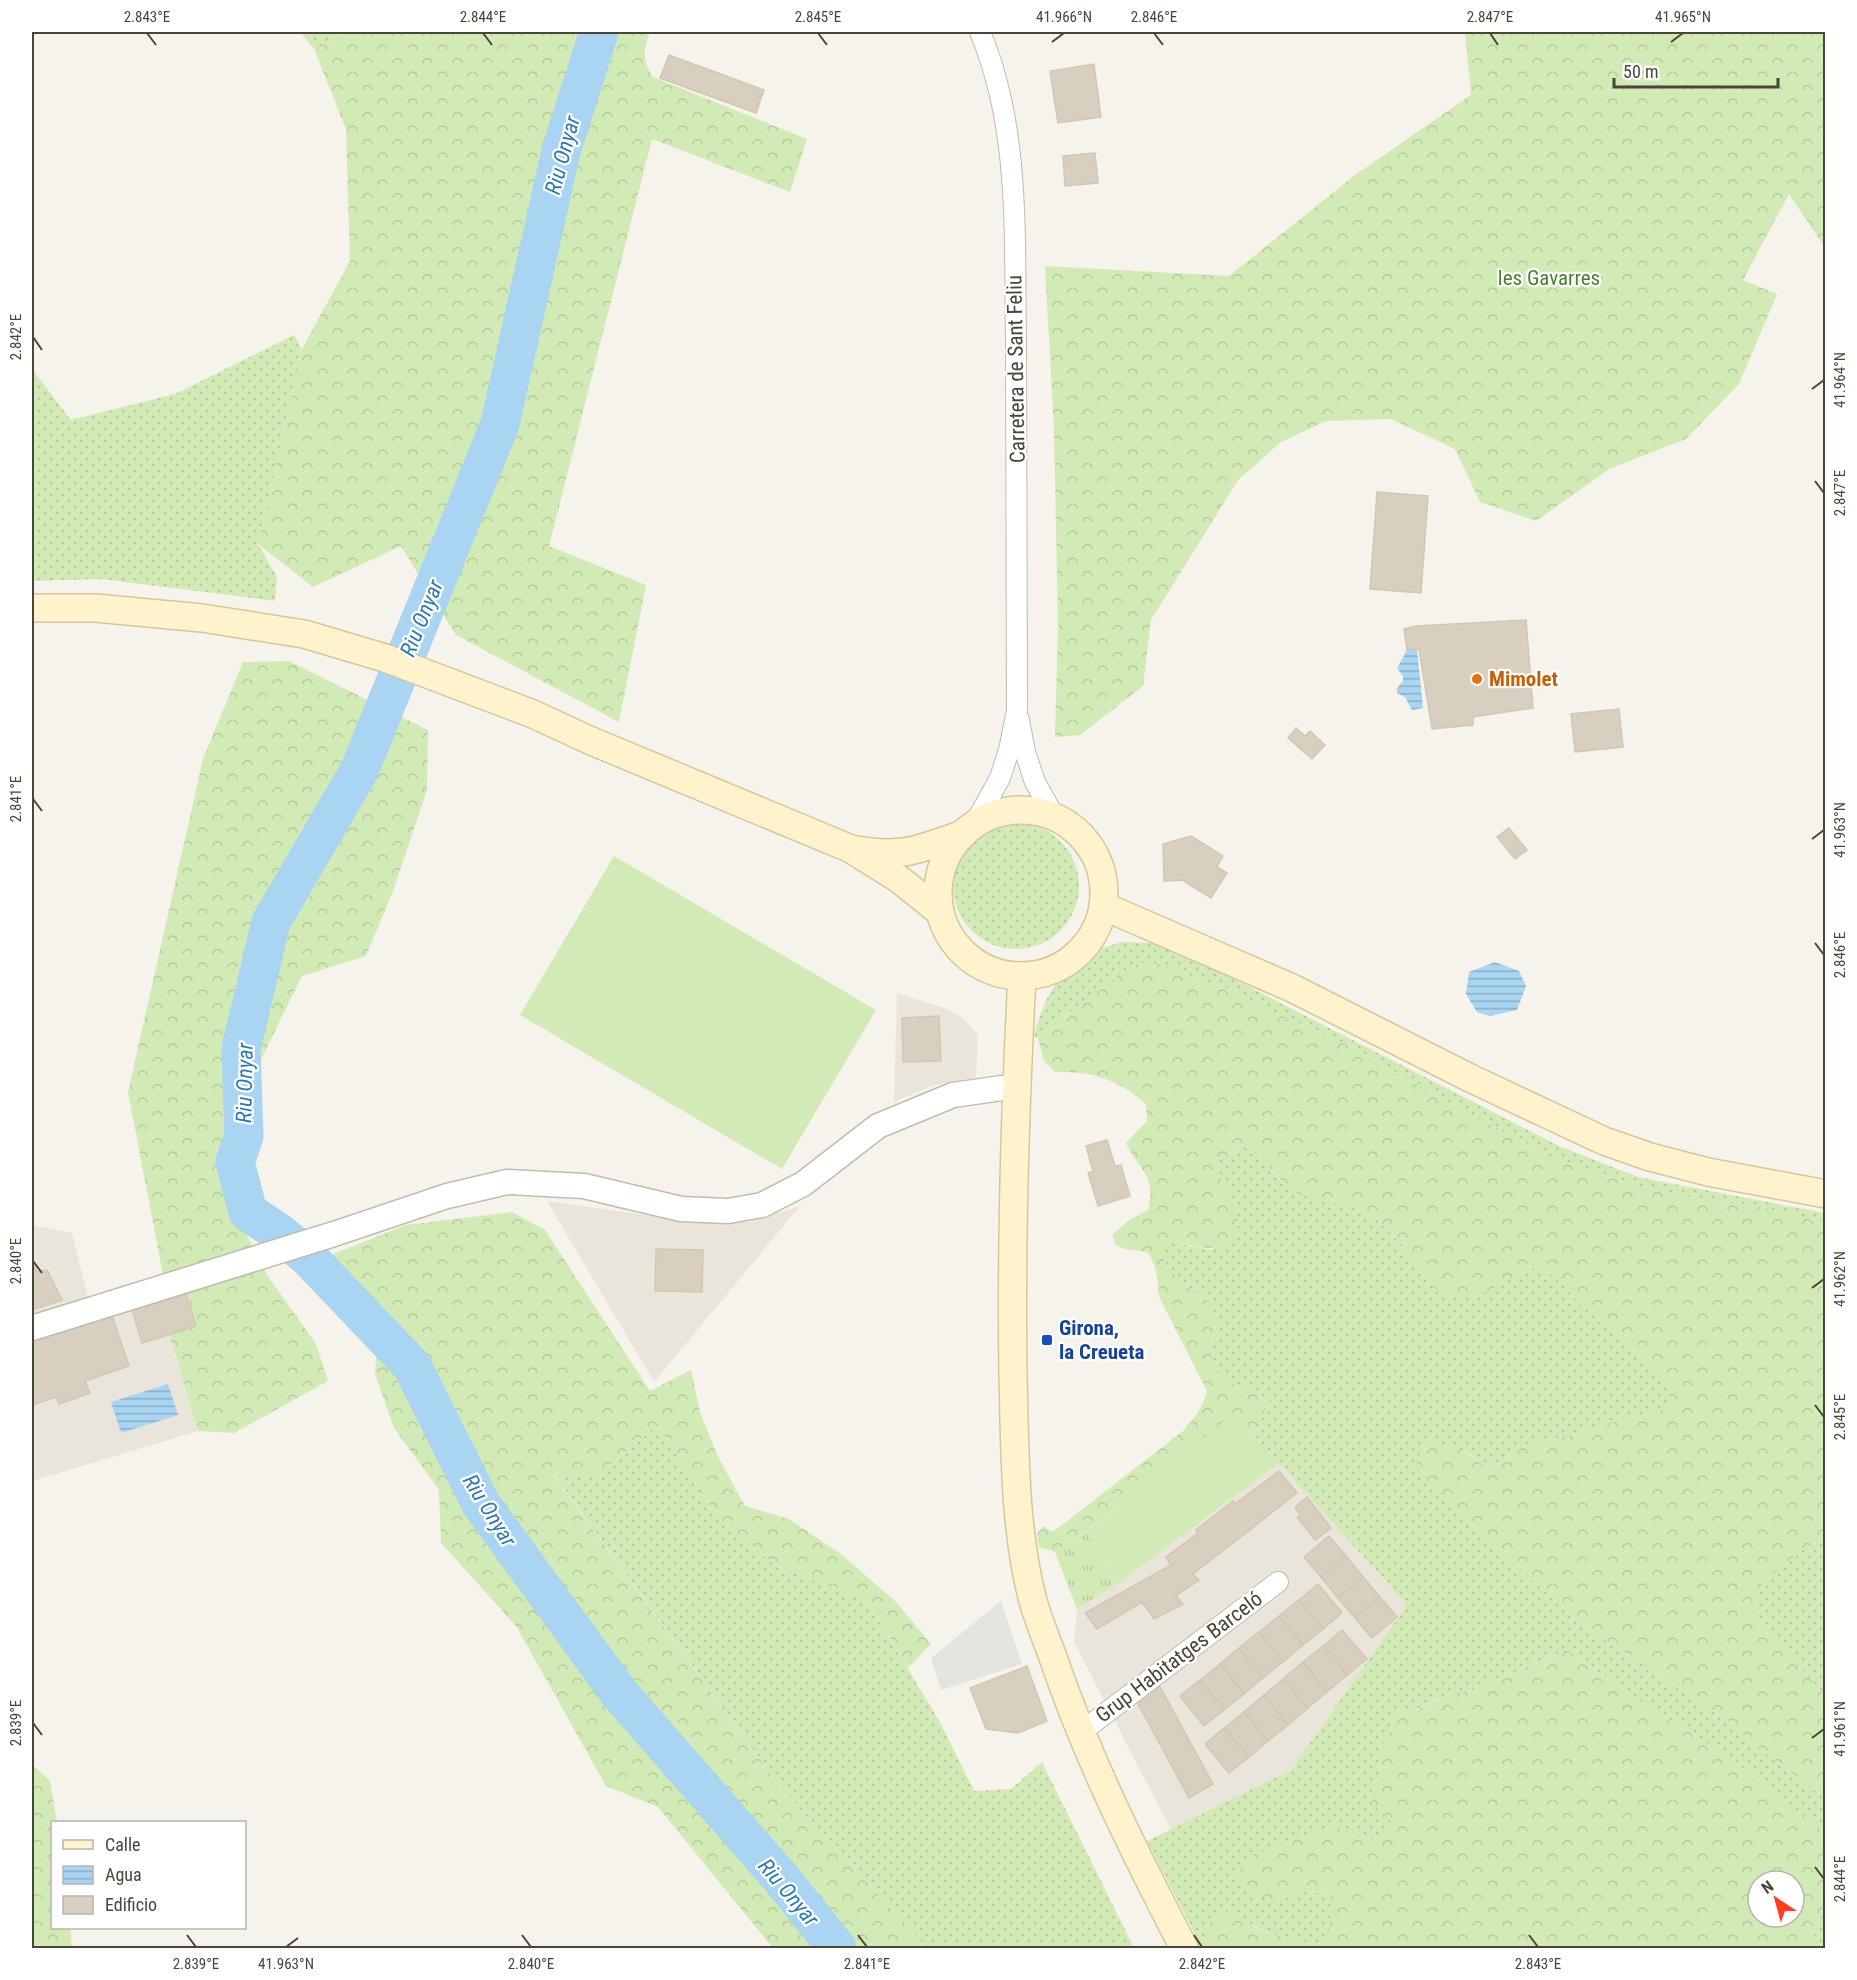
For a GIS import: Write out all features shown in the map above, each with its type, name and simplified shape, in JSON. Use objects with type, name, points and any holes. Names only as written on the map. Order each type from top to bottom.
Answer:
[{"type":"main road","points":[[32,608],[95,608],[180,615],[304,634],[385,658],[533,714],[589,740],[851,849],[899,879],[940,912]]},
{"type":"main road","points":[[851,849],[883,854],[912,852],[969,830],[986,818],[1013,811],[1028,811],[1055,818],[1079,834],[1095,856],[1103,880],[1103,906],[1095,931],[1075,956],[1047,972],[1022,976],[994,971],[970,958],[951,937],[940,912],[942,870],[951,851],[969,830]]},
{"type":"main road","points":[[1103,906],[1292,988],[1470,1078],[1604,1141],[1650,1157],[1708,1172],[1826,1194]]},
{"type":"main road","points":[[1022,976],[1016,1086],[1012,1324],[1015,1466],[1022,1539],[1033,1601],[1066,1695],[1108,1797],[1184,1948]]},
{"type":"street","name":"Carretera de Sant Feliu","points":[[980,32],[1004,110],[1011,162],[1016,368],[1017,711],[1025,752],[1035,782],[1055,818]]},
{"type":"street","name":"Carretera de Sant Feliu","points":[[969,830],[1000,777],[1009,750],[1017,711]]},
{"type":"street","points":[[32,1328],[372,1222],[447,1196],[507,1182],[584,1186],[681,1209],[728,1211],[762,1205],[803,1184],[878,1126],[953,1095],[1016,1086]]},
{"type":"street","name":"Grup Habitatges Barceló","points":[[1081,1732],[1278,1582]]},
{"type":"shaded area","points":[[897,993],[947,1009],[963,1018],[978,1035],[976,1078],[934,1085],[894,1102]]},
{"type":"shaded area","points":[[547,1201],[659,1217],[749,1222],[800,1206],[654,1382]]},
{"type":"shaded area","points":[[32,1225],[72,1233],[91,1309],[184,1280],[196,1326],[169,1335],[198,1431],[32,1481]]},
{"type":"shaded area","points":[[1279,1463],[1407,1605],[1291,1770],[1171,1830],[1074,1642],[1077,1609],[1119,1583]]},
{"type":"shaded area","points":[[1001,1601],[1022,1664],[941,1690],[931,1658]]},
{"type":"green space","points":[[300,32],[357,32],[314,49]]},
{"type":"green space","points":[[357,32],[650,32],[645,55],[653,77],[807,139],[790,192],[652,139],[549,546],[646,585],[619,722],[456,635],[401,546],[313,587],[258,544],[302,349],[350,261],[346,129],[314,49]]},
{"type":"green space","name":"les Gavarres","points":[[1465,32],[1825,32],[1825,248],[1789,194],[1743,280],[1777,294],[1739,384],[1686,439],[1609,469],[1536,521],[1480,502],[1455,449],[1391,419],[1326,421],[1281,442],[1238,480],[1151,620],[1143,686],[1080,735],[1055,737],[1058,625],[1054,430],[1045,266],[1229,276],[1355,175],[1471,95]]},
{"type":"green space","points":[[294,335],[302,349],[258,544],[277,577],[275,601],[102,579],[32,581],[32,369],[71,420],[175,394]]},
{"type":"green space","points":[[289,661],[428,730],[427,790],[393,891],[366,956],[302,976],[224,1135],[231,1202],[267,1275],[316,1344],[328,1381],[234,1433],[198,1431],[169,1334],[196,1326],[184,1280],[165,1285],[128,1092],[203,759],[243,662]]},
{"type":"green space","points":[[1016,823],[1040,828],[1060,842],[1074,862],[1079,886],[1074,910],[1060,930],[1040,944],[1016,949],[992,944],[972,930],[958,910],[953,886],[958,862],[972,842],[992,828]]},
{"type":"green space","points":[[614,856],[876,1010],[782,1169],[520,1015]]},
{"type":"green space","points":[[1122,942],[1152,943],[1189,956],[1559,1146],[1638,1177],[1825,1213],[1825,1222],[1761,1207],[1674,1195],[1601,1175],[1559,1160],[1466,1112],[1349,1046],[1260,1006],[1233,989],[1211,984],[1164,965],[1129,967],[1083,1004],[1055,1021],[1038,1039],[1034,1036],[1047,999],[1060,978],[1091,953]]},
{"type":"green space","points":[[1145,962],[1164,965],[1211,984],[1233,989],[1260,1006],[1349,1046],[1466,1112],[1559,1160],[1601,1175],[1674,1195],[1761,1207],[1825,1222],[1825,1536],[1798,1553],[1762,1583],[1754,1603],[1763,1628],[1825,1695],[1825,1798],[1749,1741],[1731,1723],[1577,1621],[1425,1481],[1416,1462],[1426,1441],[1462,1451],[1482,1465],[1502,1462],[1526,1445],[1660,1411],[1673,1401],[1671,1389],[1635,1351],[1578,1302],[1555,1276],[1534,1268],[1480,1295],[1447,1297],[1428,1283],[1401,1244],[1376,1218],[1344,1204],[1317,1201],[1297,1193],[1278,1178],[1267,1163],[1248,1147],[1237,1149],[1219,1160],[1218,1173],[1236,1205],[1239,1232],[1220,1247],[1203,1248],[1185,1244],[1164,1246],[1164,1261],[1180,1280],[1209,1302],[1216,1315],[1218,1330],[1209,1349],[1216,1369],[1235,1385],[1270,1399],[1253,1434],[1234,1414],[1119,1508],[1055,1552],[1039,1547],[1037,1534],[1043,1526],[1053,1532],[1183,1431],[1198,1412],[1207,1391],[1159,1297],[1156,1273],[1147,1252],[1125,1249],[1115,1244],[1112,1235],[1129,1220],[1148,1210],[1150,1188],[1148,1180],[1126,1143],[1147,1121],[1146,1104],[1125,1088],[1104,1078],[1082,1073],[1055,1072],[1044,1061],[1038,1039],[1055,1021],[1083,1004],[1129,967]]},
{"type":"green space","points":[[1248,1147],[1267,1163],[1278,1179],[1317,1201],[1344,1203],[1376,1218],[1401,1244],[1428,1283],[1519,1274],[1534,1268],[1555,1276],[1578,1302],[1635,1351],[1672,1389],[1674,1401],[1660,1411],[1526,1445],[1502,1462],[1482,1465],[1469,1453],[1426,1441],[1425,1481],[1577,1621],[1731,1723],[1749,1741],[1825,1798],[1825,1833],[1733,1760],[1640,1701],[1566,1650],[1470,1691],[1444,1696],[1393,1721],[1380,1749],[1379,1773],[1370,1796],[1394,1823],[1384,1837],[1376,1841],[1334,1826],[1309,1835],[1276,1900],[1306,1892],[1331,1894],[1330,1926],[1324,1944],[1282,1939],[1244,1921],[1228,1909],[1204,1940],[1208,1948],[1202,1948],[1147,1841],[1291,1770],[1407,1605],[1253,1434],[1269,1399],[1235,1385],[1216,1369],[1209,1349],[1218,1330],[1189,1286],[1180,1280],[1164,1261],[1164,1246],[1175,1243],[1212,1250],[1236,1205],[1218,1173],[1219,1160],[1237,1149]]},
{"type":"green space","points":[[512,1212],[545,1230],[650,1391],[691,1370],[700,1412],[718,1457],[745,1506],[789,1519],[841,1554],[896,1602],[931,1644],[908,1668],[868,1602],[777,1566],[716,1516],[658,1425],[599,1474],[553,1474],[780,1787],[927,1948],[773,1948],[658,1807],[606,1786],[516,1626],[441,1543],[439,1490],[394,1428],[375,1374],[379,1308],[326,1257],[406,1225]]},
{"type":"green space","points":[[1234,1413],[1279,1463],[1119,1583],[1086,1531],[1119,1508]]},
{"type":"green space","points":[[658,1425],[716,1516],[777,1566],[868,1602],[941,1724],[974,1791],[1011,1789],[1042,1762],[1134,1948],[927,1948],[780,1787],[553,1473],[599,1474]]},
{"type":"green space","points":[[1086,1531],[1119,1583],[1077,1609],[1055,1552]]},
{"type":"green space","points":[[1825,1536],[1825,1695],[1763,1628],[1754,1603],[1762,1583],[1798,1553]]},
{"type":"green space","points":[[1566,1650],[1640,1701],[1733,1760],[1825,1833],[1825,1905],[1811,1948],[1208,1948],[1203,1940],[1211,1919],[1228,1909],[1239,1918],[1262,1930],[1285,1938],[1324,1944],[1329,1926],[1331,1894],[1306,1892],[1276,1900],[1251,1897],[1234,1878],[1251,1855],[1334,1826],[1376,1841],[1384,1837],[1394,1823],[1381,1815],[1370,1796],[1379,1773],[1380,1749],[1390,1731],[1396,1711],[1417,1710],[1444,1696],[1470,1691]]},
{"type":"green space","points":[[32,1764],[50,1781],[57,1821],[51,1821],[51,1929],[70,1929],[72,1948],[32,1948]]},
{"type":"green space","points":[[1825,1905],[1825,1948],[1811,1948],[1817,1925]]},
{"type":"water","points":[[1417,649],[1423,708],[1412,710],[1405,697],[1397,693],[1403,676],[1397,668],[1407,650]]},
{"type":"water","points":[[1495,962],[1519,971],[1526,986],[1517,1010],[1490,1016],[1477,1012],[1466,994],[1469,972]]},
{"type":"water","points":[[168,1384],[178,1415],[121,1433],[111,1402]]},
{"type":"building","points":[[669,55],[764,90],[756,113],[660,78]]},
{"type":"building","points":[[1094,64],[1101,117],[1058,123],[1050,71]]},
{"type":"building","points":[[1095,153],[1098,183],[1065,186],[1063,156]]},
{"type":"building","points":[[1377,492],[1428,496],[1421,593],[1370,589]]},
{"type":"building","name":"Mimolet","points":[[1526,620],[1533,708],[1473,717],[1473,725],[1432,729],[1419,649],[1407,650],[1404,629],[1416,626]]},
{"type":"building","points":[[1619,709],[1623,747],[1575,752],[1571,714]]},
{"type":"building","points":[[1296,728],[1305,736],[1310,731],[1325,745],[1312,759],[1288,738]]},
{"type":"building","points":[[1509,828],[1527,850],[1515,859],[1497,837]]},
{"type":"building","points":[[1191,836],[1223,856],[1217,867],[1227,873],[1211,898],[1182,880],[1164,881],[1163,844]]},
{"type":"building","points":[[939,1016],[941,1061],[903,1062],[902,1018]]},
{"type":"building","points":[[1107,1140],[1115,1166],[1121,1165],[1130,1196],[1098,1206],[1088,1173],[1093,1171],[1086,1146]]},
{"type":"building","points":[[656,1249],[703,1250],[702,1292],[655,1291]]},
{"type":"building","points":[[32,1260],[37,1272],[47,1270],[62,1300],[32,1310]]},
{"type":"building","points":[[186,1293],[196,1326],[142,1343],[132,1309]]},
{"type":"building","points":[[110,1310],[129,1366],[85,1381],[90,1393],[59,1404],[56,1397],[32,1405],[32,1337]]},
{"type":"building","points":[[1279,1471],[1297,1493],[1193,1574],[1199,1580],[1176,1596],[1183,1604],[1154,1619],[1142,1602],[1097,1629],[1085,1613],[1171,1565],[1166,1557],[1198,1533],[1196,1530],[1233,1501],[1235,1504]]},
{"type":"building","points":[[1307,1497],[1331,1528],[1315,1540],[1297,1517],[1301,1515],[1295,1507]]},
{"type":"building","points":[[1329,1536],[1346,1556],[1321,1577],[1304,1557]]},
{"type":"building","points":[[1346,1556],[1363,1577],[1338,1598],[1321,1577]]},
{"type":"building","points":[[1363,1577],[1380,1597],[1355,1618],[1338,1598]]},
{"type":"building","points":[[1318,1584],[1342,1613],[1323,1629],[1299,1600]]},
{"type":"building","points":[[1380,1597],[1397,1617],[1372,1638],[1355,1618]]},
{"type":"building","points":[[1299,1600],[1323,1629],[1303,1645],[1279,1616]]},
{"type":"building","points":[[1279,1616],[1303,1645],[1283,1662],[1259,1632]]},
{"type":"building","points":[[1342,1630],[1367,1659],[1347,1675],[1323,1646]]},
{"type":"building","points":[[1259,1632],[1283,1662],[1263,1678],[1239,1648]]},
{"type":"building","points":[[1323,1646],[1347,1675],[1327,1692],[1303,1662]]},
{"type":"building","points":[[1239,1648],[1263,1678],[1244,1694],[1220,1664]]},
{"type":"building","points":[[1303,1662],[1327,1692],[1308,1708],[1283,1679]]},
{"type":"building","points":[[1220,1664],[1244,1694],[1224,1710],[1200,1680]]},
{"type":"building","points":[[1027,1666],[1047,1721],[1018,1733],[986,1729],[970,1688]]},
{"type":"building","points":[[1283,1679],[1308,1708],[1288,1725],[1264,1695]]},
{"type":"building","points":[[1200,1680],[1224,1710],[1204,1726],[1180,1696]]},
{"type":"building","points":[[1159,1685],[1213,1784],[1189,1798],[1135,1698]]},
{"type":"building","points":[[1264,1695],[1288,1725],[1268,1741],[1244,1712]]},
{"type":"building","points":[[1244,1712],[1268,1741],[1249,1757],[1224,1728]]},
{"type":"building","points":[[1224,1728],[1249,1757],[1229,1773],[1205,1744]]},
{"type":"waterway","name":"Riu Onyar","points":[[599,32],[561,151],[500,424],[359,771],[271,922],[241,1049],[244,1136],[235,1162],[248,1212],[281,1234],[309,1258],[412,1366],[481,1504],[619,1693],[779,1876],[837,1948]]},
{"type":"place","name":"Mimolet","points":[[1477,679]]},
{"type":"place","name":"Girona, la Creueta","points":[[1047,1340]]}]
